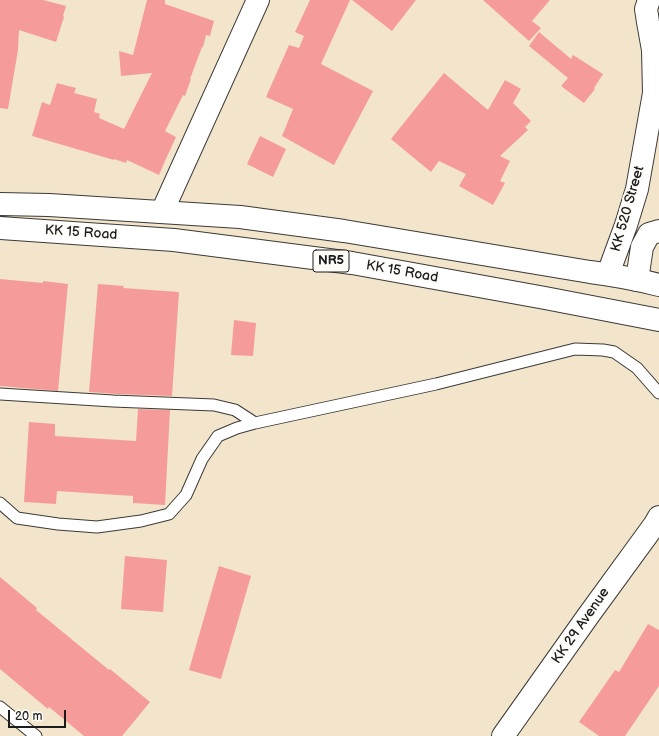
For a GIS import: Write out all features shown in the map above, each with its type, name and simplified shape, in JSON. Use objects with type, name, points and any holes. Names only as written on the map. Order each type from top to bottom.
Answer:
[{"type":"main road","points":[[162,212],[258,0]]},
{"type":"main road","name":"KK 520 Street","points":[[608,274],[626,225],[637,189],[654,93],[656,50],[646,9],[649,0]]},
{"type":"main road","name":"KK 15 Road","points":[[0,204],[49,205],[240,217],[344,231],[608,274],[659,286]]},
{"type":"main road","name":"KK 15 Road","points":[[0,228],[174,240],[344,262],[553,299],[659,320]]},
{"type":"main road","points":[[637,280],[642,246],[650,234],[659,231]]},
{"type":"main road","name":"KK 29 Avenue","points":[[503,736],[659,516]]},
{"type":"lane","points":[[0,503],[17,518],[58,524],[97,527],[141,521],[169,514],[186,495],[202,459],[218,436],[237,428],[436,384],[575,349],[614,352],[637,368],[659,393]]},
{"type":"lane","points":[[0,394],[113,402],[214,405],[235,410],[255,423]]},
{"type":"lane","points":[[0,707],[36,736]]},
{"type":"building","points":[[0,0],[43,0],[66,6],[56,42],[19,30],[18,50],[8,109],[0,108]]},
{"type":"building","points":[[147,0],[165,0],[165,4],[214,21],[210,36],[206,35],[185,96],[183,95],[165,131],[176,137],[159,175],[127,160],[126,163],[114,160],[32,136],[42,102],[50,105],[57,83],[76,88],[74,93],[97,99],[94,112],[100,114],[99,118],[124,129],[152,73],[121,76],[119,51],[133,55]]},
{"type":"building","points":[[310,0],[350,0],[321,64],[373,91],[334,165],[282,136],[293,109],[266,97],[289,45],[299,48],[304,36],[295,32]]},
{"type":"building","points":[[352,0],[416,0],[392,31]]},
{"type":"building","points":[[483,0],[550,0],[532,21],[541,28],[529,41]]},
{"type":"building","points":[[539,32],[571,59],[573,55],[603,74],[594,88],[595,89],[584,103],[561,86],[568,78],[529,46]]},
{"type":"building","points":[[444,73],[488,110],[505,80],[521,89],[513,103],[531,121],[525,127],[528,130],[500,156],[510,161],[500,181],[505,183],[493,205],[459,186],[466,174],[439,161],[431,172],[391,139]]},
{"type":"building","points":[[260,136],[286,149],[273,177],[247,164]]},
{"type":"building","points":[[0,279],[68,284],[58,391],[0,386]]},
{"type":"building","points":[[98,284],[124,286],[123,288],[179,292],[172,396],[89,392]]},
{"type":"building","points":[[234,320],[256,323],[253,356],[231,355]]},
{"type":"building","points":[[138,409],[170,410],[165,505],[133,503],[133,496],[57,491],[56,504],[24,502],[29,422],[55,424],[55,436],[136,441]]},
{"type":"building","points":[[125,556],[167,560],[163,612],[121,609]]},
{"type":"building","points":[[219,566],[251,576],[221,679],[189,670]]},
{"type":"building","points":[[0,577],[37,608],[36,610],[150,702],[122,736],[84,736],[49,707],[48,709],[0,669]]},
{"type":"building","points":[[648,624],[659,630],[659,686],[625,736],[599,736],[579,722],[615,670],[619,672]]}]
